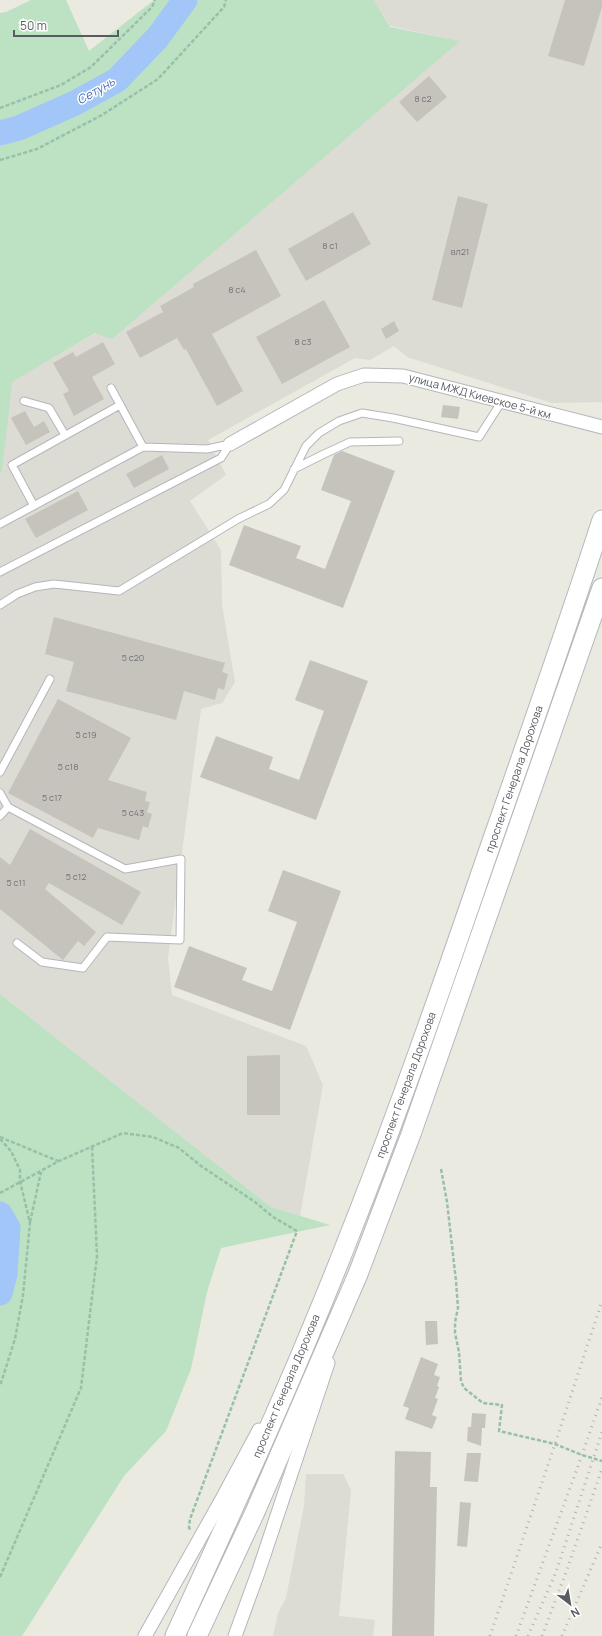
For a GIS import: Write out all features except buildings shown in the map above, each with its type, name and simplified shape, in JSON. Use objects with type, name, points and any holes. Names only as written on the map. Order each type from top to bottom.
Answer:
[{"type":"main road","name":"проспект Генерала Дорохова","points":[[175,1636],[235,1505],[304,1345],[350,1235],[393,1124],[602,520]]},
{"type":"main road","name":"проспект Генерала Дорохова","points":[[197,1636],[255,1512],[358,1274],[411,1134],[602,588]]},
{"type":"street","name":"улица МЖД Киевское 5-й км","points":[[230,444],[337,384],[364,375],[403,376],[602,427]]},
{"type":"street","points":[[235,1636],[259,1570],[358,1274]]},
{"type":"street","points":[[145,1636],[222,1499],[304,1345]]},
{"type":"lane","points":[[110,388],[143,447]]},
{"type":"lane","points":[[24,401],[49,408],[65,435]]},
{"type":"lane","points":[[0,605],[17,594],[35,587],[54,584],[119,591],[238,519],[269,504],[284,490],[306,446],[319,433],[345,419],[362,413],[393,418],[479,437],[502,401]]},
{"type":"lane","points":[[34,506],[12,465],[120,405]]},
{"type":"lane","points":[[294,469],[350,442],[399,441]]},
{"type":"lane","points":[[0,524],[143,447],[207,449],[230,444]]},
{"type":"lane","points":[[0,572],[221,458],[230,444]]},
{"type":"lane","points":[[0,772],[50,679]]},
{"type":"lane","points":[[0,794],[8,807],[125,869],[181,859],[180,940],[107,937],[83,968],[42,962],[17,942]]},
{"type":"lane","points":[[0,816],[8,807]]},
{"type":"path","points":[[0,108],[61,85],[92,67],[152,7],[155,0]]},
{"type":"path","points":[[0,160],[37,150],[102,115],[158,79],[224,7],[226,0]]},
{"type":"path","points":[[0,1193],[59,1161],[123,1133],[153,1136],[179,1148],[201,1166],[255,1202],[274,1217],[297,1231],[190,1519],[189,1527],[192,1534]]},
{"type":"path","points":[[0,1138],[59,1161]]},
{"type":"path","points":[[0,1138],[12,1151],[20,1170],[20,1181],[30,1223]]},
{"type":"path","points":[[0,1577],[81,1388],[97,1256],[92,1146]]},
{"type":"path","points":[[441,1169],[447,1202],[456,1281],[458,1308],[455,1322],[455,1333],[459,1352],[461,1381],[464,1388],[483,1403],[502,1405],[499,1431],[555,1444],[582,1455],[602,1460]]},
{"type":"path","points":[[0,1386],[15,1339],[23,1295],[30,1223],[41,1171]]},
{"type":"shaded area","points":[[374,0],[602,0],[602,402],[552,403],[407,357],[394,346],[370,360],[355,358],[208,440],[226,475],[190,501],[221,550],[222,605],[235,682],[222,703],[201,709],[168,958],[172,995],[306,1046],[323,1085],[300,1216],[271,1207],[0,994],[0,473],[2,472],[11,382],[96,333],[459,41],[390,26]]},
{"type":"shaded area","points":[[306,1474],[343,1474],[351,1490],[339,1616],[375,1620],[373,1636],[273,1636],[278,1613],[286,1598],[304,1506]]},
{"type":"green space","points":[[31,0],[66,0],[89,51],[154,0],[374,0],[390,27],[460,41],[112,339],[95,333],[12,382],[2,472],[0,473],[0,13],[6,12]]},
{"type":"green space","points":[[0,994],[271,1207],[330,1225],[221,1248],[207,1292],[191,1369],[166,1431],[124,1476],[22,1636],[0,1636]]},
{"type":"waterway","name":"Сетунь","points":[[0,133],[19,128],[75,103],[117,80],[158,37],[185,0]]},
{"type":"waterway","name":"Сетунь","points":[[0,1214],[8,1228],[5,1274],[0,1293]]},
{"type":"railway","points":[[490,1636],[602,1301]]},
{"type":"railway","points":[[516,1636],[602,1397]]},
{"type":"railway","points":[[528,1636],[556,1572],[602,1432]]},
{"type":"railway","points":[[542,1636],[602,1469]]},
{"type":"railway","points":[[562,1636],[602,1543]]}]
